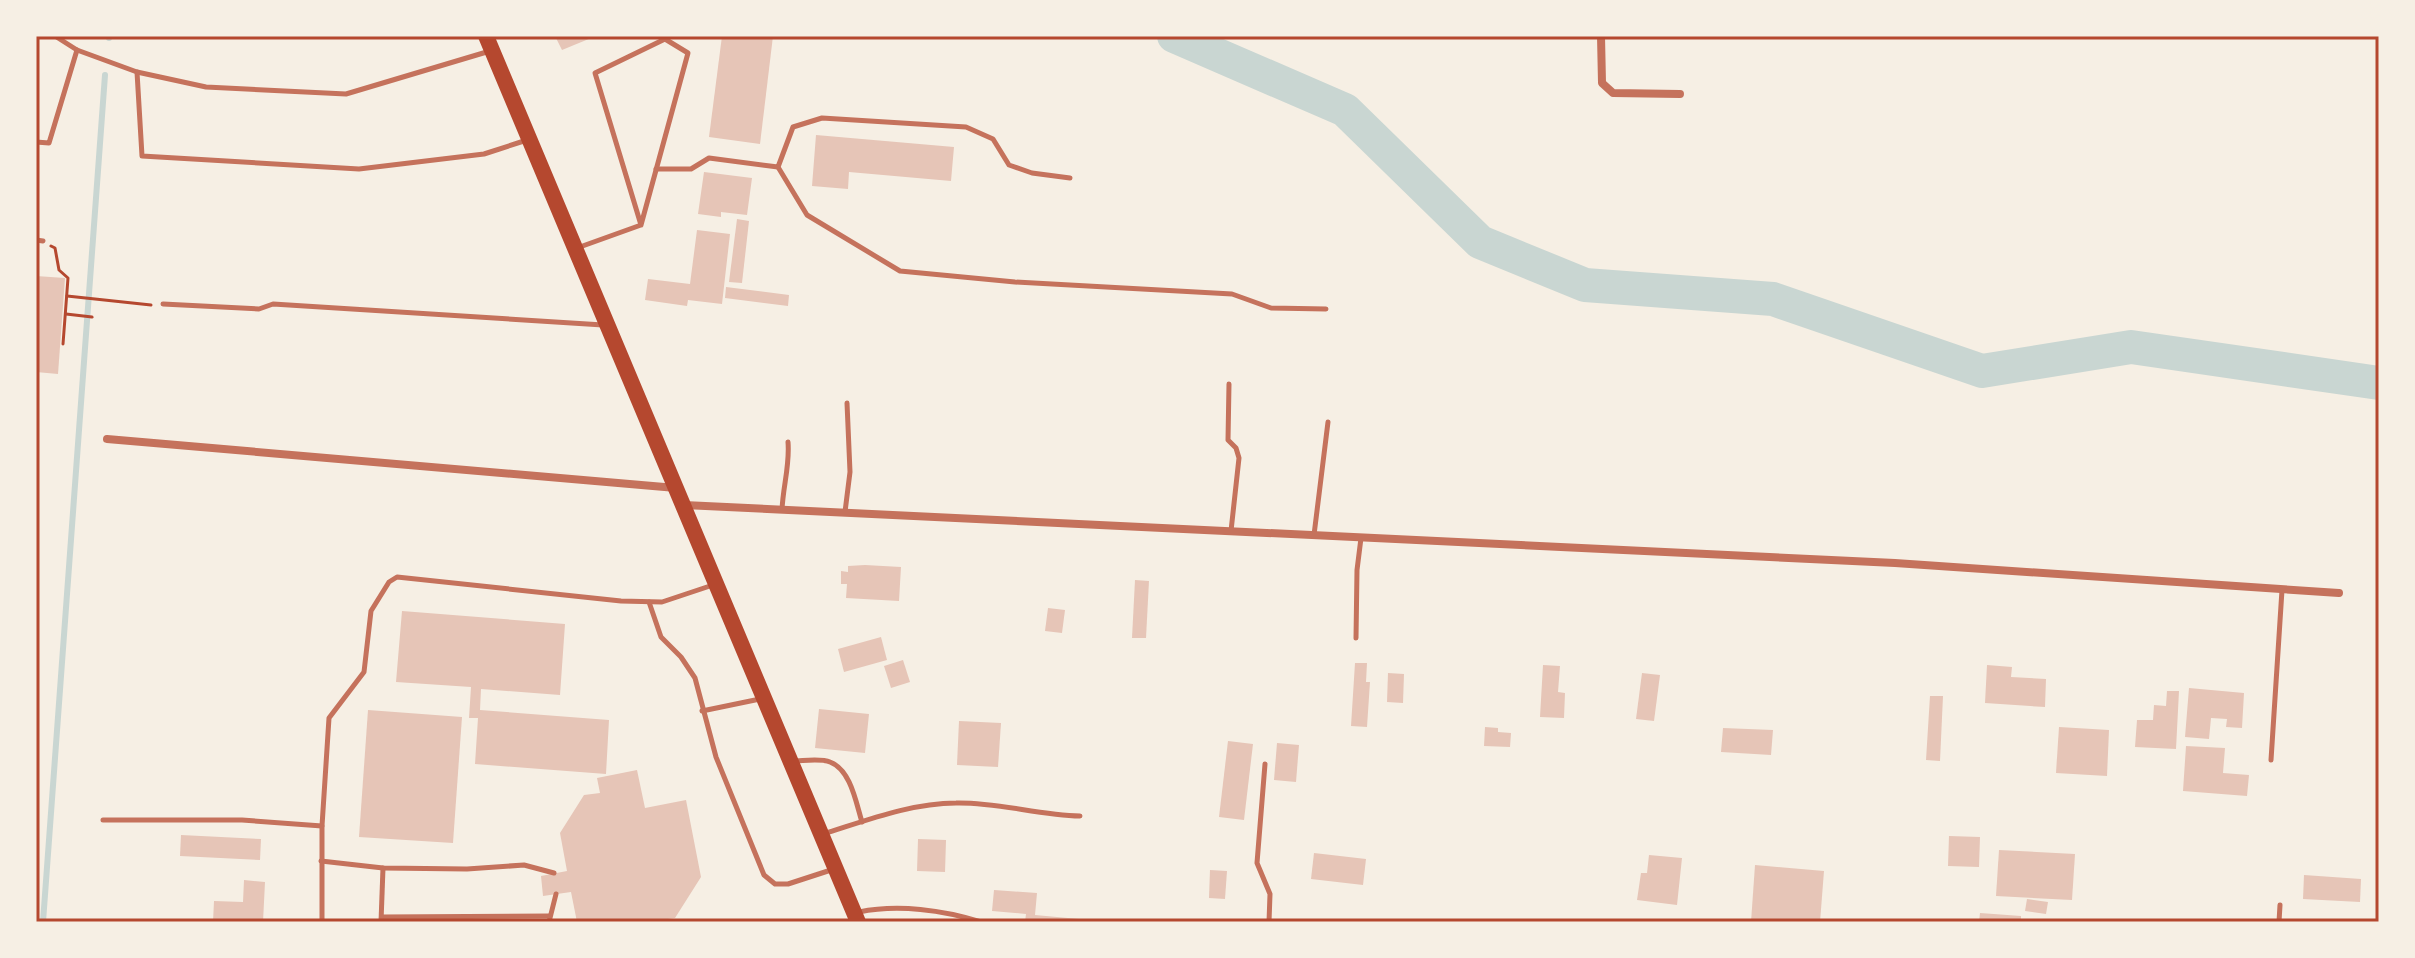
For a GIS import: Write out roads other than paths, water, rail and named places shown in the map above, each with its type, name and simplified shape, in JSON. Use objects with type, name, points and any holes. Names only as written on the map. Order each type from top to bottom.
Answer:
[{"type":"main road","points":[[489,44],[856,918]]},
{"type":"street","points":[[1601,36],[1602,83],[1613,93],[1680,94]]},
{"type":"street","points":[[107,439],[678,488]]},
{"type":"street","points":[[684,505],[1895,563],[2339,593]]},
{"type":"lane","points":[[55,36],[77,50],[137,72],[206,87],[346,94],[489,44]]},
{"type":"lane","points":[[665,39],[688,53],[641,225],[595,73],[665,39]]},
{"type":"lane","points":[[36,142],[49,143],[77,50]]},
{"type":"lane","points":[[137,72],[142,156],[359,169],[484,154],[531,139]]},
{"type":"lane","points":[[778,167],[793,127],[822,118],[966,127],[993,139],[1009,165],[1032,173],[1070,178]]},
{"type":"lane","points":[[656,169],[691,169],[709,158],[778,167]]},
{"type":"lane","points":[[778,167],[807,215],[900,271],[1015,282],[1232,294],[1271,308],[1326,309]]},
{"type":"lane","points":[[576,248],[641,225]]},
{"type":"lane","points":[[163,304],[259,309],[273,304],[608,325]]},
{"type":"lane","points":[[1229,384],[1228,440],[1236,448],[1239,458],[1231,532]]},
{"type":"lane","points":[[845,513],[850,472],[847,403]]},
{"type":"lane","points":[[1313,536],[1328,422]]},
{"type":"lane","points":[[782,510],[784,480],[790,463],[788,442]]},
{"type":"lane","points":[[1356,638],[1361,538]]},
{"type":"lane","points":[[322,922],[322,826],[329,718],[364,672],[371,611],[389,582],[397,577],[649,602],[662,602],[717,583]]},
{"type":"lane","points":[[2271,760],[2282,590]]},
{"type":"lane","points":[[649,602],[661,637],[681,657],[695,678],[716,757],[764,875],[775,884],[788,884],[836,868]]},
{"type":"lane","points":[[702,711],[765,698]]},
{"type":"lane","points":[[791,761],[829,761],[842,770],[862,822]]},
{"type":"lane","points":[[1265,764],[1257,863],[1270,894],[1269,922]]},
{"type":"lane","points":[[822,834],[929,805],[956,803],[1080,816]]},
{"type":"lane","points":[[103,820],[242,820],[322,826]]},
{"type":"lane","points":[[321,861],[383,868],[524,865],[554,873]]},
{"type":"lane","points":[[383,868],[382,920],[549,919],[556,894]]},
{"type":"lane","points":[[2279,922],[2280,905]]},
{"type":"lane","points":[[856,918],[884,907],[981,922]]},
{"type":"waterway","points":[[1174,36],[1345,110],[1480,242],[1585,285],[1773,299],[1982,371],[2131,347],[2379,383]]},
{"type":"waterway","points":[[43,922],[105,75]]}]
